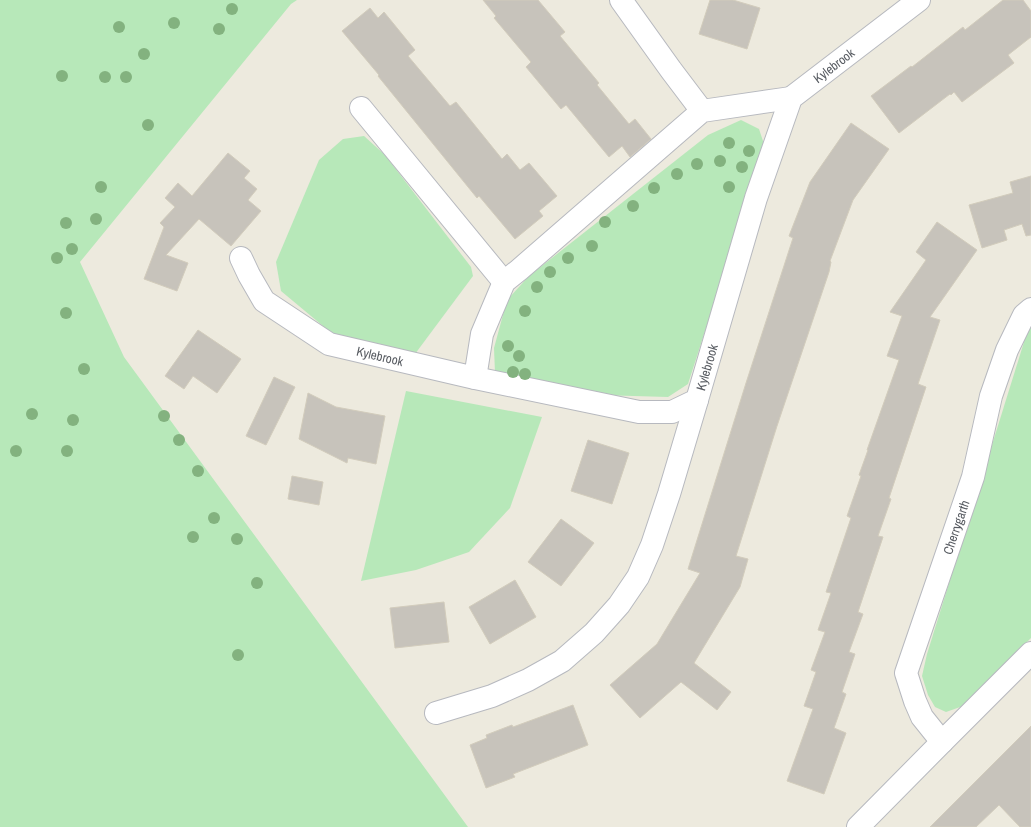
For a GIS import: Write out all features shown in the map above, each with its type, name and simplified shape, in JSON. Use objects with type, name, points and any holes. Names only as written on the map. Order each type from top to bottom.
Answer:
[{"type":"street","points":[[621,0],[702,111]]},
{"type":"street","name":"Kylebrook","points":[[242,258],[249,275],[264,301],[329,344],[475,378],[639,412],[672,412],[697,400],[756,198],[791,98],[919,0]]},
{"type":"street","points":[[475,378],[482,334],[504,282],[702,111],[791,98]]},
{"type":"street","points":[[361,108],[504,282]]},
{"type":"street","name":"Cherrygarth","points":[[942,742],[922,717],[906,673],[973,478],[993,389],[1007,350],[1024,315],[1031,309]]},
{"type":"street","points":[[436,713],[492,696],[528,680],[562,661],[594,633],[619,605],[638,577],[652,545],[697,400]]},
{"type":"street","points":[[858,827],[1031,653]]},
{"type":"green space","points":[[0,0],[297,0],[291,4],[80,262],[124,357],[468,827],[0,827]]},
{"type":"green space","points":[[741,120],[759,129],[764,148],[688,384],[668,397],[599,395],[495,373],[494,348],[507,300],[529,276],[708,135]]},
{"type":"green space","points":[[364,136],[385,155],[471,267],[473,276],[415,354],[335,336],[281,291],[276,262],[319,160],[343,139]]},
{"type":"green space","points":[[1031,325],[1031,638],[963,706],[946,712],[935,707],[928,695],[922,676],[927,654],[1029,326]]},
{"type":"green space","points":[[406,391],[542,417],[510,508],[469,552],[416,570],[361,581]]},
{"type":"building","points":[[483,0],[538,0],[565,32],[560,36],[599,83],[597,85],[629,124],[635,119],[651,139],[630,157],[622,146],[609,157],[566,105],[561,109],[526,67],[531,62],[494,18],[496,16]]},
{"type":"building","points":[[710,0],[733,0],[760,8],[747,49],[699,34]]},
{"type":"building","points":[[1003,0],[1023,0],[1031,11],[1031,37],[1008,55],[1014,63],[962,102],[954,92],[951,95],[950,94],[899,133],[871,96],[911,66],[912,67],[963,27],[965,30]]},
{"type":"building","points":[[370,8],[378,18],[384,12],[415,50],[408,56],[450,106],[456,102],[502,159],[507,154],[520,170],[529,163],[557,196],[539,211],[543,216],[515,239],[479,196],[477,198],[342,31]]},
{"type":"building","points":[[851,123],[889,149],[853,200],[830,261],[829,272],[777,426],[736,556],[748,559],[740,587],[694,663],[731,692],[717,710],[681,682],[640,718],[610,685],[657,644],[700,573],[688,569],[793,238],[789,236],[810,182]]},
{"type":"building","points":[[228,153],[250,171],[244,178],[257,189],[248,200],[261,211],[231,246],[199,219],[166,255],[188,263],[177,291],[144,279],[164,227],[160,223],[175,207],[165,198],[178,183],[192,196]]},
{"type":"building","points":[[1031,176],[1031,235],[1026,236],[1022,224],[1004,230],[1007,240],[982,248],[969,205],[1013,193],[1010,182]]},
{"type":"building","points":[[937,222],[977,250],[930,317],[940,320],[918,384],[926,387],[889,498],[891,499],[878,536],[883,537],[858,612],[863,614],[849,652],[855,654],[842,692],[846,694],[834,728],[846,733],[824,794],[787,781],[813,709],[804,706],[816,672],[811,670],[825,632],[818,630],[831,593],[826,592],[851,518],[847,516],[861,476],[859,475],[899,360],[887,356],[902,316],[890,312],[926,260],[916,252]]},
{"type":"building","points":[[198,330],[241,359],[217,393],[193,376],[184,389],[165,376]]},
{"type":"building","points":[[274,377],[295,387],[266,445],[246,436]]},
{"type":"building","points":[[308,393],[336,407],[385,416],[376,464],[348,458],[347,463],[299,439]]},
{"type":"building","points":[[588,440],[629,453],[612,504],[571,491]]},
{"type":"building","points":[[292,476],[323,482],[319,505],[288,499]]},
{"type":"building","points":[[561,519],[594,543],[561,586],[528,562]]},
{"type":"building","points":[[515,580],[536,617],[490,644],[469,607]]},
{"type":"building","points":[[444,602],[449,642],[395,648],[390,608]]},
{"type":"building","points":[[573,705],[588,745],[513,774],[515,777],[486,788],[470,745],[487,738],[486,735],[512,725],[513,727]]},
{"type":"building","points":[[1031,726],[1031,827],[1020,827],[999,805],[976,827],[930,827]]}]
